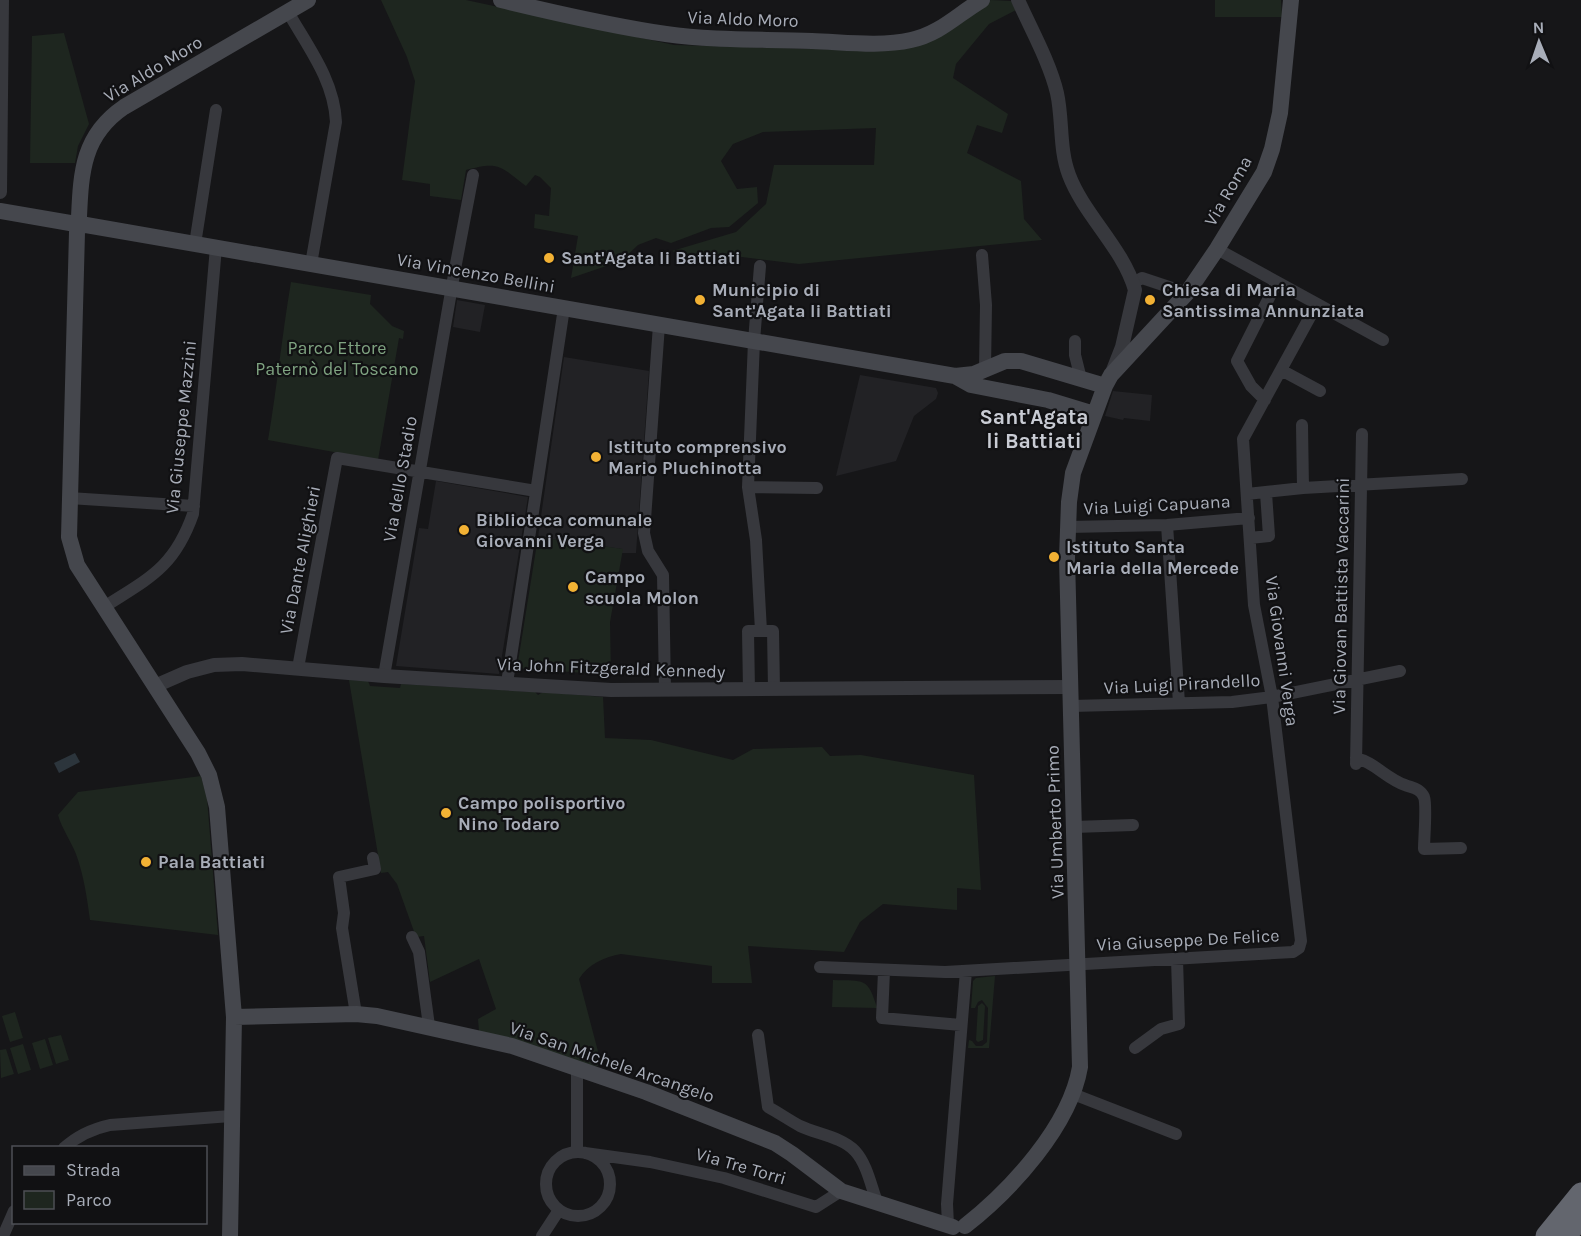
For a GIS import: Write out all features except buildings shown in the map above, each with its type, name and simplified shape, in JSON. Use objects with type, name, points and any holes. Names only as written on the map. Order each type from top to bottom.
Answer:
[{"type":"highway","points":[[1546,1236],[1581,1193]]},
{"type":"highway","points":[[1566,1236],[1581,1218]]},
{"type":"main road","name":"Via Aldo Moro","points":[[230,1236],[234,1017],[217,807],[209,775],[77,565],[71,549],[68,529],[78,224],[87,156],[94,135],[106,121],[124,107],[308,0]]},
{"type":"main road","name":"Via Aldo Moro","points":[[501,0],[666,34],[864,43],[913,40],[948,25],[979,1]]},
{"type":"main road","name":"Via Roma","points":[[1108,381],[1187,293],[1264,172],[1280,113],[1291,0]]},
{"type":"main road","name":"Via Vincenzo Bellini","points":[[0,211],[955,376],[981,375]]},
{"type":"main road","points":[[981,375],[1005,361],[1021,361],[1081,379],[1108,381]]},
{"type":"main road","points":[[981,375],[1094,414]]},
{"type":"main road","name":"Via Umberto Primo","points":[[957,1230],[978,1216],[1028,1165],[1059,1122],[1073,1094],[1080,1067],[1068,527],[1072,472],[1108,381]]},
{"type":"main road","name":"Via San Michele Arcangelo","points":[[234,1017],[356,1014],[394,1018],[512,1046],[646,1092],[766,1139],[792,1154],[842,1191],[957,1230]]},
{"type":"street","points":[[0,192],[2,0]]},
{"type":"street","points":[[1018,0],[1052,75],[1058,96],[1068,173],[1134,286]]},
{"type":"street","points":[[288,12],[321,67],[335,105],[336,122],[311,264]]},
{"type":"street","points":[[195,244],[216,110]]},
{"type":"street","name":"Via dello Stadio","points":[[384,676],[451,289],[473,176]]},
{"type":"street","name":"Via Giuseppe Mazzini","points":[[104,607],[160,571],[186,535],[194,506],[216,247]]},
{"type":"street","points":[[1217,249],[1383,340]]},
{"type":"street","points":[[981,375],[986,305],[982,255]]},
{"type":"street","points":[[760,266],[754,341],[748,487],[757,549],[761,628]]},
{"type":"street","points":[[1108,381],[1122,347],[1134,286],[1142,278],[1187,293]]},
{"type":"street","points":[[1264,400],[1251,386],[1237,361],[1277,282]]},
{"type":"street","name":"Via Giovanni Verga","points":[[1299,948],[1301,940],[1272,697],[1254,605],[1243,439],[1317,304]]},
{"type":"street","points":[[507,683],[564,308]]},
{"type":"street","points":[[659,325],[644,533],[648,551],[663,575],[665,690]]},
{"type":"street","points":[[1075,341],[1075,355],[1081,379]]},
{"type":"street","points":[[1281,370],[1320,390]]},
{"type":"street","points":[[1302,425],[1303,488]]},
{"type":"street","name":"Via Giovan Battista Vaccarini","points":[[1362,434],[1356,761],[1364,760],[1382,774],[1417,789],[1424,797],[1424,849],[1461,848]]},
{"type":"street","name":"Via Dante Alighieri","points":[[298,668],[338,458],[420,472]]},
{"type":"street","points":[[420,472],[536,491]]},
{"type":"street","points":[[1247,494],[1303,488],[1462,479]]},
{"type":"street","points":[[748,487],[817,488]]},
{"type":"street","points":[[1250,538],[1269,536],[1266,493]]},
{"type":"street","points":[[69,498],[194,506]]},
{"type":"street","name":"Via Luigi Capuana","points":[[1068,527],[1167,525],[1249,518]]},
{"type":"street","points":[[1167,525],[1179,703]]},
{"type":"street","points":[[749,690],[748,632],[761,628],[773,631],[774,689]]},
{"type":"street","name":"Via John Fitzgerald Kennedy","points":[[155,686],[187,672],[214,664],[614,690],[1070,687]]},
{"type":"street","name":"Via Luigi Pirandello","points":[[1071,706],[1232,702],[1272,697],[1400,671]]},
{"type":"street","points":[[1074,827],[1133,825]]},
{"type":"street","points":[[356,1014],[342,928],[344,913],[339,877],[375,869],[373,858]]},
{"type":"street","points":[[412,938],[419,952],[429,1026]]},
{"type":"street","name":"Via Giuseppe De Felice","points":[[820,967],[884,971],[966,971],[1293,952],[1299,948]]},
{"type":"street","points":[[1136,1048],[1161,1029],[1179,1024],[1177,958]]},
{"type":"street","points":[[884,971],[882,1018],[961,1029]]},
{"type":"street","points":[[957,1230],[947,1203],[966,971]]},
{"type":"street","points":[[758,1035],[768,1107],[799,1125],[836,1139],[857,1153],[866,1169],[877,1202]]},
{"type":"street","points":[[577,1069],[581,1152]]},
{"type":"street","points":[[1073,1094],[1176,1134]]},
{"type":"street","points":[[65,1146],[92,1129],[130,1122],[231,1116]]},
{"type":"street","points":[[610,1182],[600,1160],[581,1152],[566,1154],[556,1160],[549,1169],[546,1180],[551,1202],[559,1210],[574,1215],[590,1213],[607,1197],[615,1167],[625,1158]]},
{"type":"street","name":"Via Tre Torri","points":[[581,1152],[625,1158],[724,1178],[816,1207],[842,1191]]},
{"type":"street","points":[[542,1236],[559,1210]]},
{"type":"street","points":[[3,1236],[12,1216]]},
{"type":"shaded area","points":[[457,300],[485,305],[480,332],[453,327]]},
{"type":"shaded area","name":"Istituto comprensivo Mario Pluchinotta","points":[[564,357],[649,371],[636,553],[622,553],[622,549],[538,537]]},
{"type":"shaded area","points":[[860,375],[936,388],[938,393],[936,399],[914,416],[896,461],[836,476]]},
{"type":"shaded area","points":[[1113,391],[1152,395],[1150,421],[1124,418],[1123,420],[1105,416]]},
{"type":"shaded area","points":[[436,481],[528,497],[499,674],[396,666],[419,528],[428,529]]},
{"type":"shaded area","points":[[75,753],[80,762],[59,773],[54,763]]},
{"type":"green space","points":[[381,0],[466,0],[674,45],[888,51],[991,0],[1011,1],[1016,10],[989,24],[956,64],[953,78],[1008,114],[1002,133],[977,125],[967,153],[1021,181],[1024,219],[1042,240],[799,264],[726,255],[692,258],[672,251],[736,232],[766,204],[774,165],[874,165],[876,128],[763,132],[733,144],[721,161],[737,189],[757,187],[758,203],[729,227],[711,228],[671,243],[656,238],[638,245],[621,261],[571,278],[578,236],[534,228],[535,214],[549,216],[551,188],[540,177],[535,175],[526,186],[499,167],[486,166],[466,170],[461,200],[430,196],[430,184],[402,180],[415,81],[407,57]]},
{"type":"green space","points":[[1215,0],[1281,0],[1282,17],[1215,17]]},
{"type":"green space","points":[[64,33],[89,124],[78,146],[75,163],[30,163],[32,36]]},
{"type":"green space","name":"Parco Ettore Paternò del Toscano","points":[[291,282],[371,295],[370,304],[392,326],[404,331],[403,339],[399,338],[378,460],[268,440]]},
{"type":"green space","name":"Campo scuola Molon","points":[[538,537],[623,549],[610,622],[611,675],[517,668]]},
{"type":"green space","points":[[349,680],[368,681],[370,686],[400,688],[401,684],[535,692],[538,695],[543,692],[603,697],[605,738],[651,740],[733,760],[753,749],[822,747],[830,756],[861,755],[974,775],[981,890],[957,888],[957,910],[883,904],[860,922],[844,952],[748,946],[752,983],[712,983],[712,966],[621,954],[603,959],[587,969],[579,979],[600,1059],[598,1066],[586,1065],[479,1031],[478,1019],[496,1009],[479,959],[430,982],[424,936],[416,937],[397,884],[388,872],[381,873]]},
{"type":"green space","name":"Pala Battiati","points":[[201,776],[207,798],[218,935],[90,920],[79,862],[58,815],[78,792]]},
{"type":"green space","points":[[995,976],[989,1048],[968,1048],[969,1040],[976,1046],[982,1046],[987,1042],[988,1008],[982,1000],[975,1008],[971,1008],[973,981],[976,978]]},
{"type":"green space","points":[[833,980],[852,980],[863,983],[871,991],[877,1008],[832,1007]]},
{"type":"green space","points":[[982,1003],[985,1006],[983,1040],[978,1042],[976,1040],[978,1006]]},
{"type":"green space","points":[[15,1012],[23,1038],[10,1042],[2,1016]]},
{"type":"green space","points":[[61,1035],[69,1060],[56,1064],[48,1038]]},
{"type":"green space","points":[[45,1039],[53,1065],[40,1069],[32,1043]]},
{"type":"green space","points":[[23,1044],[31,1070],[18,1074],[10,1048]]},
{"type":"green space","points":[[6,1049],[14,1074],[1,1078],[0,1050]]},
{"type":"place","name":"Sant'Agata li Battiati","points":[[549,258]]},
{"type":"place","name":"Municipio di Sant'Agata li Battiati","points":[[700,300]]},
{"type":"place","name":"Chiesa di Maria Santissima Annunziata","points":[[1150,300]]},
{"type":"place","name":"Istituto comprensivo Mario Pluchinotta","points":[[596,457]]},
{"type":"place","name":"Biblioteca comunale Giovanni Verga","points":[[464,530]]},
{"type":"place","name":"Istituto Santa Maria della Mercede","points":[[1054,557]]},
{"type":"place","name":"Campo scuola Molon","points":[[573,587]]},
{"type":"place","name":"Campo polisportivo Nino Todaro","points":[[446,813]]},
{"type":"place","name":"Pala Battiati","points":[[146,862]]},
{"type":"district","name":"Sant'Agata li Battiati","points":[[1034,429]]}]
